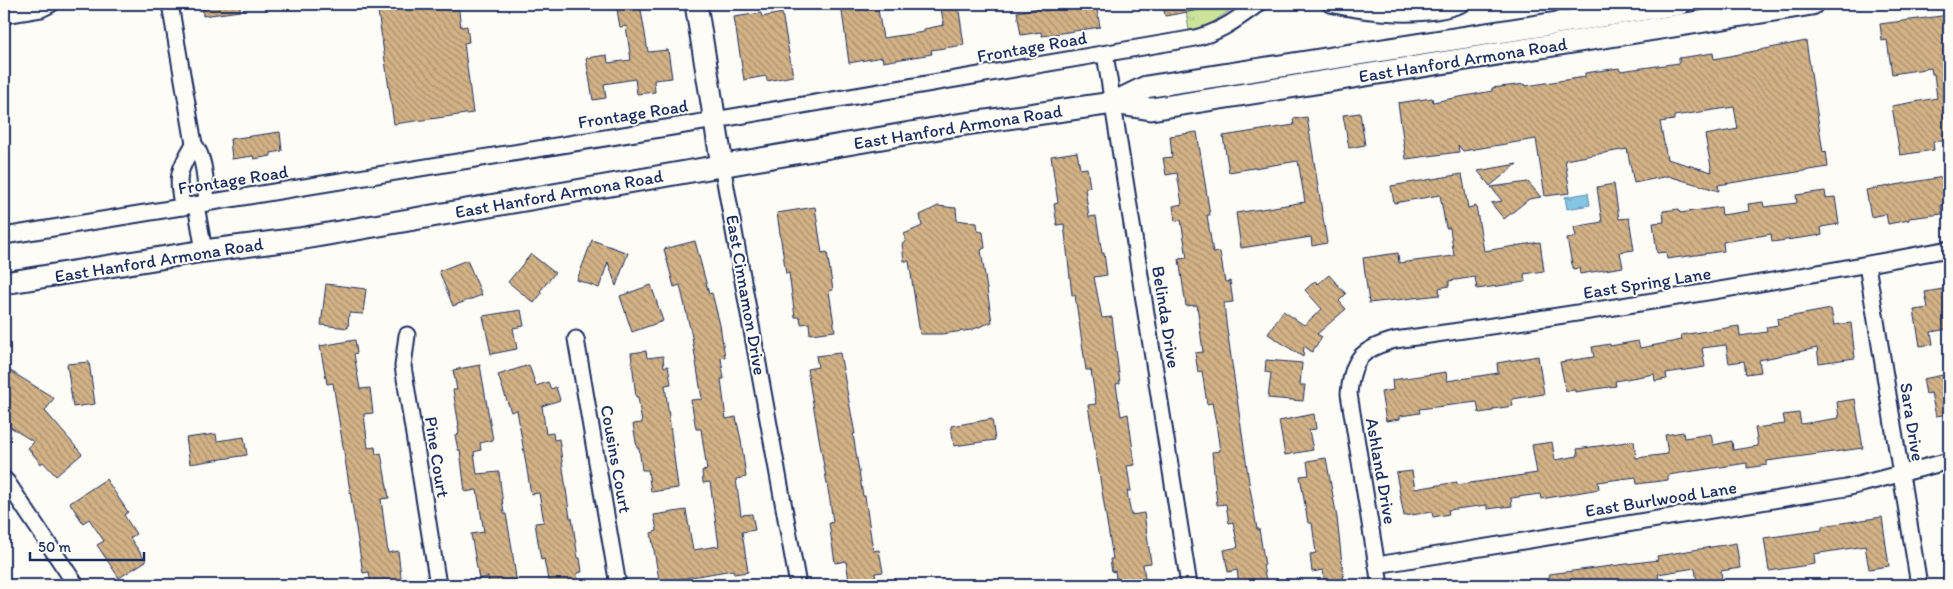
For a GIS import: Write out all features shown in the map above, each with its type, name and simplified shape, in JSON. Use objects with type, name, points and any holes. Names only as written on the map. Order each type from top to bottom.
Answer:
[{"type":"main road","name":"East Cinnamon Drive","points":[[696,4],[722,165]]},
{"type":"main road","name":"East Hanford Armona Road","points":[[1113,103],[1146,87],[1679,4]]},
{"type":"main road","name":"East Hanford Armona Road","points":[[4,283],[394,224],[951,126],[1113,103],[1151,109],[1812,4]]},
{"type":"street","points":[[4,15],[41,9],[52,4]]},
{"type":"street","points":[[170,4],[194,144],[203,165],[195,205],[204,252]]},
{"type":"street","name":"Frontage Road","points":[[4,236],[715,120],[1208,36],[1258,4]]},
{"type":"street","points":[[1330,4],[1383,12],[1412,12],[1453,8],[1462,4]]},
{"type":"street","name":"Belinda Drive","points":[[1104,54],[1189,585]]},
{"type":"street","points":[[194,144],[180,169],[178,181],[195,205]]},
{"type":"street","name":"East Cinnamon Drive","points":[[722,165],[798,585]]},
{"type":"street","name":"East Spring Lane","points":[[1356,363],[1368,349],[1377,344],[1395,340],[1527,322],[1800,278],[1949,249]]},
{"type":"street","name":"Sara Drive","points":[[1867,265],[1919,585]]},
{"type":"street","name":"Pine Court","points":[[407,334],[403,366],[438,585]]},
{"type":"street","name":"Cousins Court","points":[[576,339],[618,585]]},
{"type":"street","name":"Ashland Drive","points":[[1356,363],[1351,376],[1350,401],[1380,585]]},
{"type":"street","name":"East Burlwood Lane","points":[[1377,565],[1846,488],[1949,462]]},
{"type":"street","points":[[4,479],[76,585]]},
{"type":"green space","points":[[1185,4],[1238,4],[1207,27],[1189,30]]},
{"type":"water","points":[[1588,193],[1590,205],[1567,209],[1565,197]]},
{"type":"building","points":[[202,4],[240,4],[240,11],[203,16]]},
{"type":"building","points":[[377,4],[458,4],[461,27],[467,26],[469,42],[464,43],[473,113],[394,124]]},
{"type":"building","points":[[616,4],[640,4],[648,52],[668,50],[672,78],[654,80],[655,92],[637,94],[635,79],[604,84],[606,98],[593,100],[586,58],[607,55],[608,63],[631,60],[626,26],[620,27]]},
{"type":"building","points":[[841,4],[877,4],[883,38],[924,32],[924,29],[944,25],[940,4],[958,4],[964,45],[931,50],[932,54],[883,62],[882,57],[849,63]]},
{"type":"building","points":[[1072,4],[1096,4],[1100,27],[1042,36],[1041,32],[1021,35],[1017,12],[1043,7],[1044,11]]},
{"type":"building","points":[[1163,4],[1199,4],[1199,10],[1165,16]]},
{"type":"building","points":[[761,13],[762,17],[782,13],[793,76],[767,81],[766,76],[744,80],[734,17]]},
{"type":"building","points":[[1949,15],[1949,140],[1933,142],[1934,150],[1900,155],[1892,106],[1937,98],[1934,74],[1932,74],[1931,68],[1892,74],[1887,40],[1882,41],[1880,24]]},
{"type":"building","points":[[1806,41],[1823,152],[1826,151],[1828,167],[1718,185],[1719,191],[1668,176],[1634,183],[1627,149],[1565,160],[1570,193],[1545,196],[1536,139],[1463,151],[1458,145],[1459,152],[1406,159],[1398,103],[1432,98],[1433,102],[1492,91],[1492,88],[1525,84],[1526,86],[1585,77],[1585,73],[1619,68],[1620,71],[1679,63],[1679,58],[1713,53],[1714,59]],"holes":[[[1734,107],[1738,129],[1705,135],[1712,172],[1667,159],[1660,122],[1674,120],[1674,116]]]},
{"type":"building","points":[[1360,113],[1365,145],[1349,148],[1343,115]]},
{"type":"building","points":[[1307,117],[1327,243],[1312,246],[1311,237],[1241,248],[1236,213],[1305,202],[1298,161],[1229,172],[1223,136],[1294,125],[1293,119]]},
{"type":"building","points":[[280,132],[282,151],[271,153],[271,156],[254,159],[253,156],[232,159],[230,139]]},
{"type":"building","points":[[1197,132],[1210,215],[1207,215],[1213,253],[1220,252],[1225,282],[1230,281],[1233,302],[1224,303],[1226,322],[1249,482],[1257,529],[1259,529],[1267,585],[1239,585],[1237,570],[1228,572],[1224,550],[1238,547],[1233,522],[1229,523],[1226,504],[1217,505],[1212,452],[1220,451],[1216,423],[1212,403],[1207,404],[1202,371],[1198,372],[1195,353],[1203,352],[1197,305],[1186,306],[1179,259],[1187,258],[1181,220],[1175,221],[1173,206],[1182,204],[1177,173],[1166,175],[1163,158],[1172,157],[1170,136]]},
{"type":"building","points":[[1077,152],[1080,169],[1087,168],[1090,187],[1085,188],[1089,217],[1096,216],[1102,253],[1104,253],[1107,275],[1094,277],[1102,318],[1112,317],[1120,383],[1116,384],[1121,416],[1128,414],[1135,465],[1127,466],[1131,491],[1127,491],[1131,515],[1144,513],[1151,563],[1143,564],[1146,585],[1117,585],[1115,571],[1112,572],[1110,559],[1113,559],[1088,405],[1096,404],[1091,370],[1086,370],[1075,295],[1072,295],[1064,224],[1057,225],[1054,204],[1058,203],[1051,156]]},
{"type":"building","points":[[1517,164],[1490,186],[1478,171]]},
{"type":"building","points":[[1462,174],[1468,208],[1476,206],[1484,251],[1540,242],[1544,271],[1524,274],[1525,282],[1477,289],[1475,277],[1449,281],[1449,286],[1439,288],[1440,295],[1369,303],[1363,258],[1398,253],[1399,263],[1454,256],[1450,228],[1446,228],[1440,195],[1394,203],[1391,186]]},
{"type":"building","points":[[1949,176],[1949,204],[1941,205],[1942,214],[1909,218],[1909,220],[1888,224],[1886,214],[1871,217],[1866,190]]},
{"type":"building","points":[[1528,182],[1541,197],[1529,199],[1504,219],[1491,203],[1502,201],[1491,187]]},
{"type":"building","points":[[1614,184],[1619,219],[1629,218],[1634,250],[1620,252],[1623,267],[1580,274],[1579,268],[1573,269],[1567,239],[1576,237],[1574,227],[1602,222],[1597,187]]},
{"type":"building","points":[[1825,191],[1826,198],[1835,197],[1839,224],[1821,227],[1822,235],[1772,242],[1771,234],[1723,242],[1724,251],[1667,259],[1666,252],[1657,253],[1653,223],[1664,222],[1663,211],[1679,209],[1680,213],[1721,207],[1722,215],[1749,211],[1748,204],[1763,202],[1764,207],[1797,203],[1796,195]]},
{"type":"building","points":[[938,206],[956,208],[957,220],[977,223],[978,231],[983,232],[985,248],[981,250],[992,322],[971,330],[942,334],[920,334],[909,261],[904,261],[902,244],[906,242],[904,234],[922,226],[920,215]]},
{"type":"building","points":[[815,207],[822,253],[827,252],[833,290],[829,291],[835,331],[810,334],[809,323],[801,324],[800,317],[795,317],[789,273],[786,274],[777,213]]},
{"type":"building","points":[[592,240],[628,253],[616,286],[608,262],[599,288],[577,280]]},
{"type":"building","points":[[695,241],[709,294],[712,293],[720,325],[725,357],[721,358],[724,379],[721,379],[726,419],[736,417],[741,440],[746,477],[736,479],[741,515],[752,514],[755,530],[742,532],[748,572],[734,574],[733,570],[674,580],[675,585],[660,585],[651,533],[657,531],[654,515],[686,510],[693,550],[719,546],[710,482],[703,483],[702,471],[707,470],[701,429],[696,429],[691,400],[702,399],[692,337],[680,285],[674,287],[664,249]]},
{"type":"building","points":[[531,254],[555,273],[540,291],[542,293],[534,303],[508,282]]},
{"type":"building","points":[[467,260],[482,295],[453,306],[439,271]]},
{"type":"building","points":[[1329,275],[1346,294],[1339,301],[1346,309],[1317,334],[1322,337],[1312,352],[1304,346],[1303,357],[1268,334],[1283,311],[1304,325],[1322,309],[1305,290],[1315,281],[1318,284]]},
{"type":"building","points":[[326,284],[366,289],[363,314],[349,313],[348,328],[321,325]]},
{"type":"building","points":[[651,285],[663,321],[632,332],[620,296]]},
{"type":"building","points":[[1949,288],[1949,308],[1945,309],[1948,329],[1931,332],[1933,344],[1920,346],[1914,310],[1928,308],[1925,292]]},
{"type":"building","points":[[1831,309],[1834,325],[1851,323],[1855,358],[1819,363],[1817,348],[1759,360],[1761,372],[1746,374],[1744,361],[1729,363],[1726,345],[1702,348],[1705,367],[1666,373],[1667,379],[1655,381],[1654,374],[1615,381],[1616,386],[1575,392],[1575,390],[1566,391],[1560,362],[1594,357],[1592,347],[1638,341],[1640,348],[1682,340],[1681,335],[1739,326],[1740,336],[1767,332],[1766,327],[1778,325],[1777,319]]},
{"type":"building","points":[[521,310],[524,326],[513,328],[517,349],[491,354],[483,316]]},
{"type":"building","points":[[355,340],[357,353],[354,354],[360,389],[370,388],[373,413],[364,414],[368,448],[375,447],[376,454],[381,453],[389,498],[381,499],[388,553],[398,551],[402,585],[371,585],[369,572],[363,573],[333,383],[327,384],[320,346]]},
{"type":"building","points":[[646,351],[647,358],[663,356],[664,367],[668,366],[671,384],[665,385],[678,488],[651,492],[648,470],[642,470],[633,424],[642,423],[638,397],[636,397],[631,353]]},
{"type":"building","points":[[840,353],[873,551],[879,550],[883,572],[875,573],[876,581],[857,584],[856,579],[849,581],[846,561],[835,563],[829,523],[833,522],[830,501],[807,369],[818,367],[816,356]]},
{"type":"building","points":[[1538,356],[1544,394],[1512,399],[1513,406],[1493,409],[1493,411],[1479,413],[1477,402],[1419,409],[1420,413],[1400,416],[1400,419],[1386,421],[1381,392],[1393,390],[1392,380],[1446,372],[1447,381],[1498,373],[1497,363]]},
{"type":"building","points":[[1266,360],[1302,363],[1300,385],[1305,385],[1303,401],[1268,398],[1271,373],[1265,372]]},
{"type":"building","points":[[89,362],[95,404],[73,407],[67,364]]},
{"type":"building","points":[[480,365],[493,440],[480,443],[481,450],[474,452],[477,474],[499,472],[504,514],[506,514],[517,585],[489,585],[488,577],[479,579],[471,534],[484,532],[477,490],[465,492],[460,450],[458,450],[455,435],[459,434],[459,426],[453,390],[457,390],[453,370]]},
{"type":"building","points":[[529,365],[536,386],[548,382],[551,389],[556,387],[560,400],[542,406],[546,434],[553,433],[554,440],[559,439],[570,518],[572,518],[582,572],[577,573],[579,585],[549,585],[544,559],[541,560],[535,523],[544,522],[539,493],[531,494],[517,410],[511,412],[498,375]]},
{"type":"building","points":[[4,367],[54,398],[45,411],[82,454],[56,476],[43,462],[41,464],[28,448],[34,442],[4,423]]},
{"type":"building","points":[[1943,375],[1949,414],[1936,416],[1931,393],[1926,394],[1923,379]]},
{"type":"building","points":[[1855,399],[1863,448],[1767,461],[1767,465],[1747,468],[1747,463],[1668,475],[1668,480],[1637,484],[1636,477],[1598,482],[1599,489],[1541,499],[1540,494],[1511,498],[1512,506],[1487,509],[1487,505],[1448,510],[1449,514],[1433,517],[1432,512],[1404,516],[1396,473],[1412,471],[1415,489],[1457,482],[1457,485],[1537,473],[1532,445],[1552,442],[1555,460],[1578,456],[1577,449],[1634,441],[1636,458],[1668,454],[1665,435],[1683,432],[1684,438],[1711,434],[1713,445],[1732,441],[1733,450],[1758,446],[1755,428],[1785,424],[1783,415],[1799,413],[1801,424],[1839,418],[1837,402]]},
{"type":"building","points":[[1314,414],[1316,429],[1309,430],[1313,450],[1285,455],[1279,421]]},
{"type":"building","points":[[992,419],[995,440],[954,446],[951,426]]},
{"type":"building","points":[[216,434],[217,441],[244,437],[247,455],[190,464],[186,438]]},
{"type":"building","points":[[1326,458],[1337,518],[1344,582],[1325,585],[1323,570],[1312,572],[1310,554],[1316,553],[1312,523],[1308,523],[1300,476],[1309,475],[1307,461]]},
{"type":"building","points":[[106,479],[128,512],[124,515],[136,534],[130,538],[146,561],[119,578],[97,545],[104,541],[89,519],[83,523],[70,503]]},
{"type":"building","points":[[1882,517],[1889,566],[1869,569],[1865,546],[1814,554],[1815,564],[1769,571],[1764,538],[1822,530],[1822,526]]},
{"type":"building","points":[[1736,543],[1740,568],[1721,571],[1722,580],[1697,583],[1695,568],[1658,574],[1660,585],[1550,585],[1549,574],[1658,560],[1657,556]]}]
